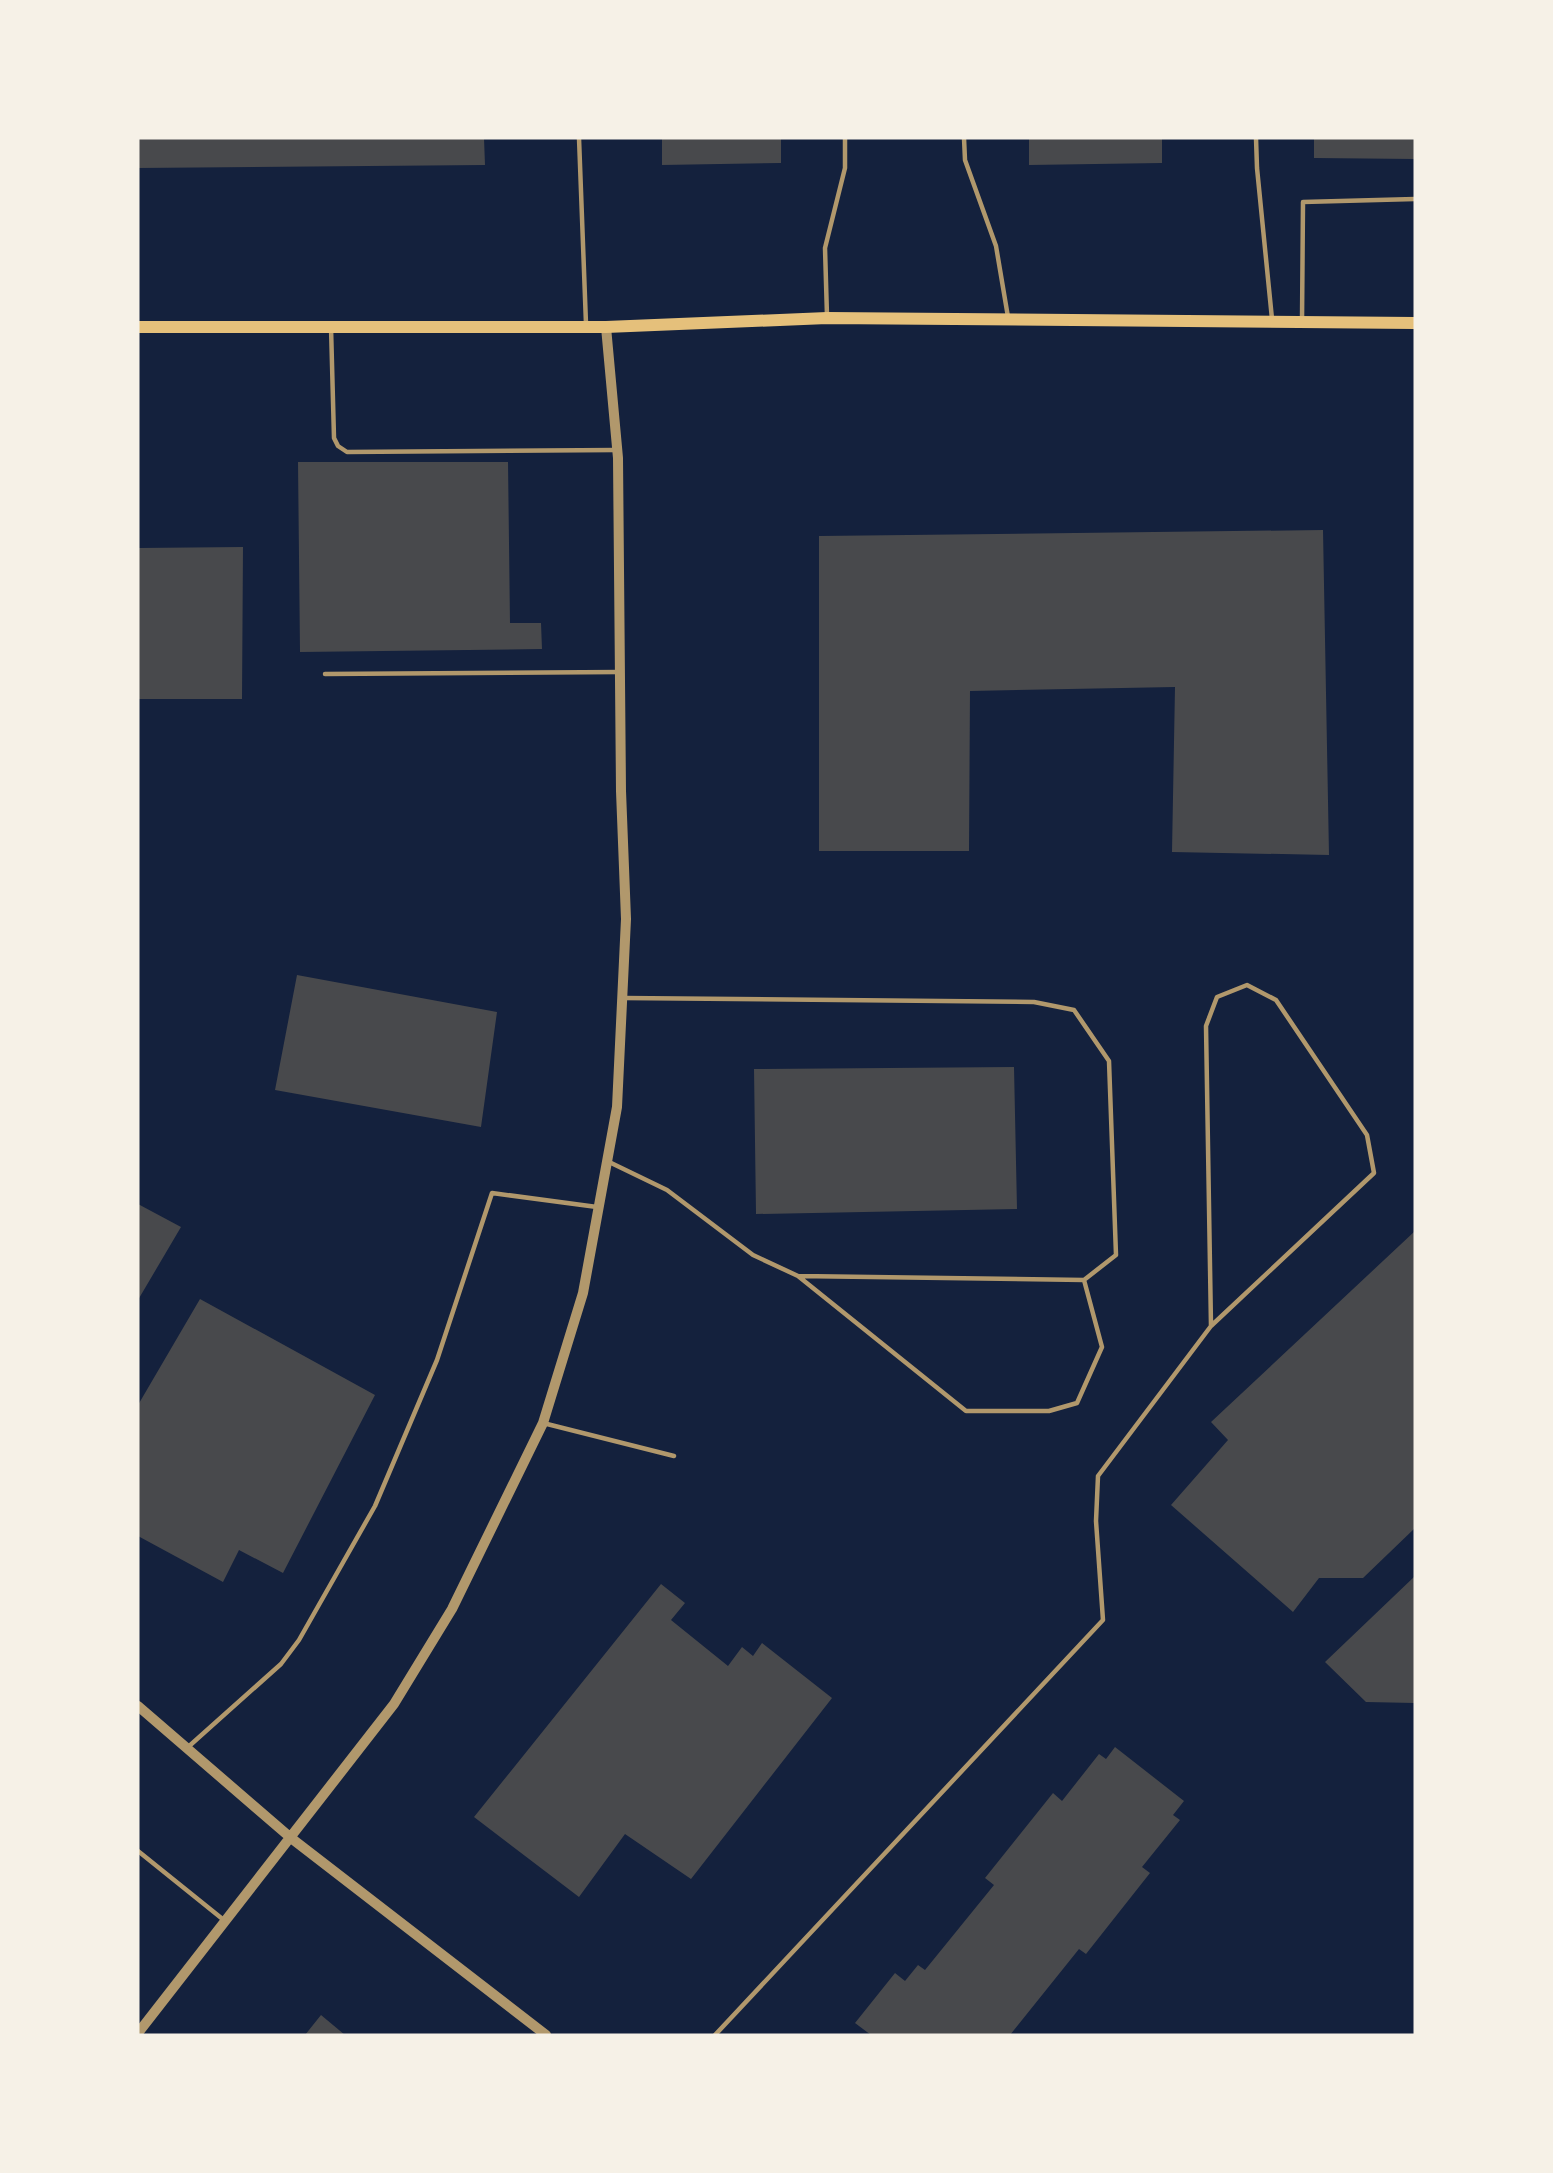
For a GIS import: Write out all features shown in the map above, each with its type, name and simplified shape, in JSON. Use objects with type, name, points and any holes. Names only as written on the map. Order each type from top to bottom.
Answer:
[{"type":"main road","points":[[138,327],[606,327],[827,318],[1415,323]]},
{"type":"street","points":[[138,2033],[394,1704],[446,1618],[543,1423],[583,1293],[617,1107],[626,919],[621,791],[617,450],[606,327]]},
{"type":"street","points":[[138,1706],[291,1838],[546,2035]]},
{"type":"lane","points":[[579,138],[586,327]]},
{"type":"lane","points":[[827,318],[825,248],[845,168],[845,138]]},
{"type":"lane","points":[[964,138],[964,160],[996,246],[1009,320]]},
{"type":"lane","points":[[1256,138],[1272,322]]},
{"type":"lane","points":[[1302,322],[1303,202],[1415,199]]},
{"type":"lane","points":[[331,327],[334,438],[338,446],[347,452],[617,450]]},
{"type":"lane","points":[[325,674],[620,672]]},
{"type":"lane","points":[[715,2035],[1103,1620],[1096,1521],[1098,1476],[1211,1326],[1374,1173],[1367,1135],[1276,1000],[1247,985],[1217,997],[1206,1026],[1211,1326]]},
{"type":"lane","points":[[622,998],[1034,1002],[1074,1010],[1108,1062],[1116,1255],[1084,1280],[798,1276]]},
{"type":"lane","points":[[607,1161],[667,1190],[753,1255],[798,1276],[966,1411],[1049,1411],[1077,1404],[1102,1347],[1084,1280]]},
{"type":"lane","points":[[187,1748],[281,1664],[299,1640],[375,1506],[437,1360],[492,1193],[599,1208]]},
{"type":"lane","points":[[543,1423],[674,1456]]},
{"type":"lane","points":[[139,1854],[226,1921]]},
{"type":"building","points":[[138,138],[484,138],[485,165],[138,168]]},
{"type":"building","points":[[662,138],[781,138],[781,163],[662,165]]},
{"type":"building","points":[[1029,138],[1162,138],[1162,163],[1029,165]]},
{"type":"building","points":[[1314,138],[1415,138],[1415,159],[1314,158]]},
{"type":"building","points":[[298,462],[508,462],[510,623],[541,623],[542,649],[300,652]]},
{"type":"building","points":[[1323,530],[1329,855],[1172,852],[1175,687],[970,691],[969,851],[819,851],[819,536]]},
{"type":"building","points":[[243,547],[242,699],[138,699],[138,548]]},
{"type":"building","points":[[297,975],[497,1012],[481,1127],[275,1090]]},
{"type":"building","points":[[1014,1067],[1017,1209],[756,1214],[754,1069]]},
{"type":"building","points":[[138,1204],[181,1227],[138,1300]]},
{"type":"building","points":[[1415,1231],[1415,1528],[1363,1578],[1319,1578],[1293,1612],[1171,1505],[1228,1440],[1211,1422]]},
{"type":"building","points":[[200,1299],[375,1395],[283,1573],[239,1550],[223,1582],[138,1536],[138,1405]]},
{"type":"building","points":[[1415,1576],[1415,1703],[1366,1702],[1325,1662]]},
{"type":"building","points":[[661,1584],[685,1603],[671,1620],[728,1666],[742,1647],[753,1656],[762,1643],[832,1698],[691,1879],[625,1834],[579,1897],[474,1817]]},
{"type":"building","points":[[1115,1747],[1184,1801],[1173,1815],[1180,1820],[1142,1867],[1150,1873],[1086,1954],[1079,1949],[1010,2035],[871,2035],[855,2023],[895,1973],[905,1981],[918,1965],[925,1970],[994,1885],[985,1878],[1053,1793],[1062,1801],[1099,1754],[1106,1759]]},
{"type":"building","points":[[321,2015],[345,2035],[305,2035]]}]
